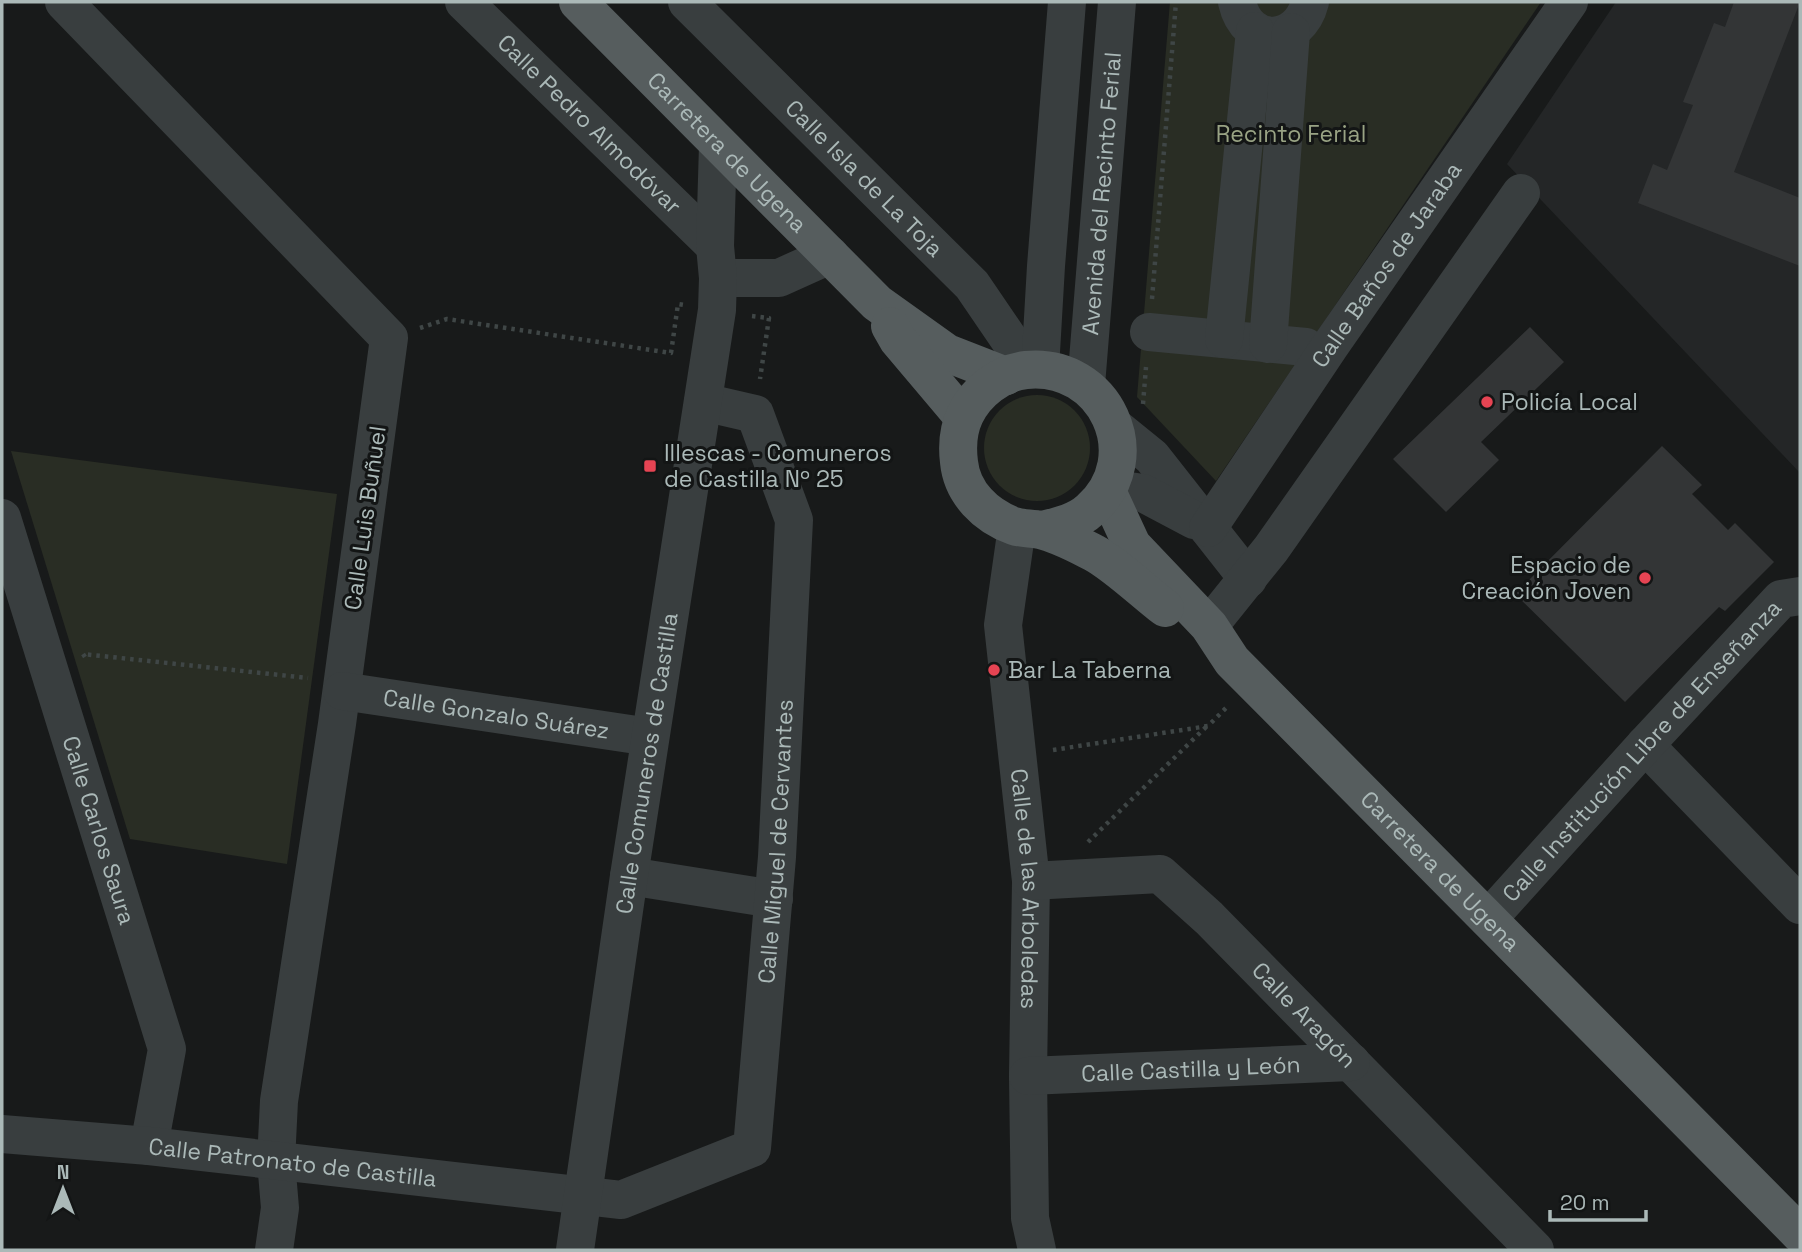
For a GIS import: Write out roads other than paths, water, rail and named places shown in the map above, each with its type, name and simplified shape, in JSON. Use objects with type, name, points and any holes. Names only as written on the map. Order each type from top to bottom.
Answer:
[{"type":"main road","name":"Carretera de Ugena","points":[[578,2],[877,303],[947,353],[1023,372]]},
{"type":"main road","name":"Carretera de Ugena","points":[[877,303],[898,340],[963,418]]},
{"type":"main road","points":[[1029,529],[1068,524],[1090,511],[1108,490],[1115,473],[1118,453],[1127,437],[1104,404],[1086,385],[1064,373],[1023,372],[989,386],[974,400],[963,418],[957,444],[960,472],[972,496],[991,516],[1097,555],[1243,672]]},
{"type":"main road","name":"Carretera de Ugena","points":[[1108,490],[1132,545],[1209,626],[1243,672],[1800,1234]]},
{"type":"street","name":"Calle Luis Buñuel","points":[[64,2],[389,338],[330,685],[279,1101],[276,1161],[280,1208],[274,1250]]},
{"type":"street","name":"Calle Pedro Almodóvar","points":[[464,2],[716,278]]},
{"type":"street","name":"Calle Isla de La Toja","points":[[687,2],[972,285],[1017,351],[1023,372]]},
{"type":"street","name":"Avenida del Recinto Ferial","points":[[1023,372],[1046,266],[1067,2]]},
{"type":"street","name":"Avenida del Recinto Ferial","points":[[1086,385],[1117,2]]},
{"type":"street","name":"Calle Baños de Jaraba","points":[[1208,528],[1330,346],[1569,2]]},
{"type":"street","points":[[1224,339],[1273,16]]},
{"type":"street","points":[[1268,344],[1273,16]]},
{"type":"street","name":"Calle Comuneros de Castilla","points":[[575,1250],[629,876],[703,402],[716,278],[718,145]]},
{"type":"street","points":[[1209,626],[1248,579],[1521,193]]},
{"type":"street","points":[[716,278],[779,278],[830,255]]},
{"type":"street","points":[[1149,332],[1306,347]]},
{"type":"street","name":"Calle Miguel de Cervantes","points":[[582,1195],[621,1200],[752,1147],[774,899],[794,520],[755,414],[703,402]]},
{"type":"street","points":[[1127,437],[1152,457],[1248,579]]},
{"type":"street","points":[[1108,490],[1143,492],[1208,528]]},
{"type":"street","name":"Calle Carlos Saura","points":[[2,519],[167,1049],[149,1146]]},
{"type":"street","name":"Calle de las Arboledas","points":[[1029,529],[1003,625],[1031,881],[1028,1076],[1030,1218],[1037,1250]]},
{"type":"street","name":"Calle Institución Libre de Enseñanza","points":[[1488,919],[1781,599],[1800,596]]},
{"type":"street","name":"Calle Gonzalo Suárez","points":[[330,685],[650,737]]},
{"type":"street","points":[[1645,745],[1800,905]]},
{"type":"street","name":"Calle Aragón","points":[[1031,881],[1160,874],[1209,918],[1535,1250]]},
{"type":"street","points":[[629,876],[774,899]]},
{"type":"street","name":"Calle Castilla y León","points":[[1028,1076],[1351,1062]]},
{"type":"street","name":"Calle Patronato de Castilla","points":[[2,1134],[149,1146],[582,1195]]},
{"type":"place","name":"Policía Local","points":[[1487,402]]},
{"type":"place","name":"Illescas - Comuneros de Castilla Nº 25","points":[[650,466]]},
{"type":"place","name":"Espacio de Creación Joven","points":[[1645,578]]},
{"type":"place","name":"Bar La Taberna","points":[[994,670]]},
{"type":"park label","name":"Recinto Ferial","points":[[1291,134]]}]
